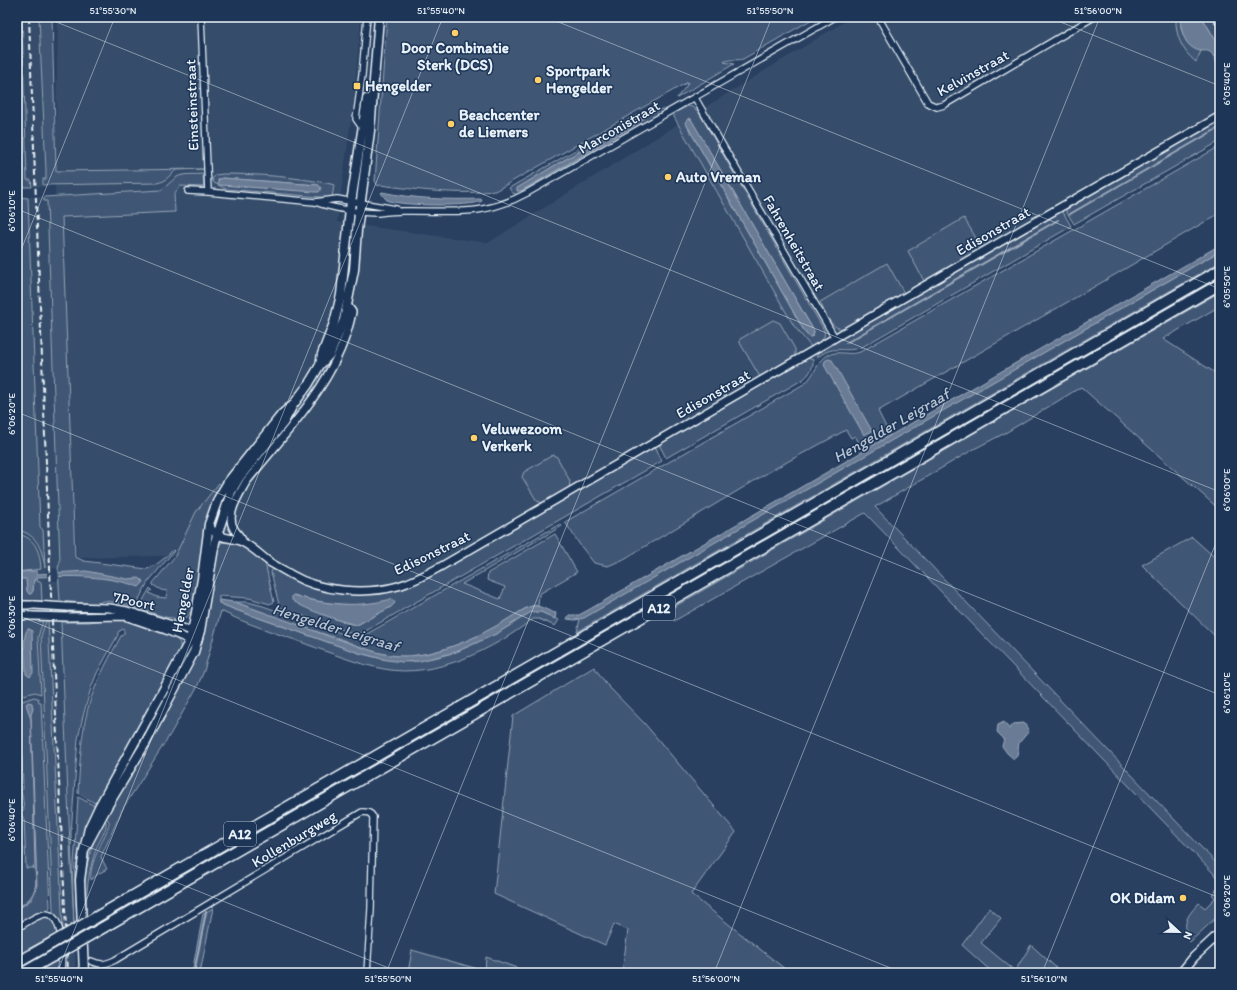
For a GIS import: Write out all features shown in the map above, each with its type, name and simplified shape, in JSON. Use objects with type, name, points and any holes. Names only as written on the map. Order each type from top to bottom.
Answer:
[{"type":"highway","name":"A12","points":[[17,963],[1220,270]]},
{"type":"highway","name":"A12","points":[[23,973],[57,958],[97,931],[1220,284]]},
{"type":"main road","name":"Hengelder","points":[[320,365],[322,354],[339,305],[351,205],[371,76],[375,17]]},
{"type":"main road","name":"Hengelder","points":[[194,639],[206,599],[211,560],[220,536],[231,492],[239,478],[284,422],[293,405],[308,385],[320,365],[330,354],[337,338],[347,305],[354,270],[360,207],[370,131],[379,17]]},
{"type":"main road","name":"Hengelder","points":[[84,973],[80,880],[84,850],[194,652],[194,639],[192,631],[202,580],[209,524],[218,499],[228,482],[282,414],[293,405]]},
{"type":"main road","points":[[1181,973],[1194,957],[1220,933]]},
{"type":"street","name":"Einsteinstraat","points":[[200,17],[208,192]]},
{"type":"street","name":"Hengelder","points":[[363,129],[356,119],[362,75],[366,17]]},
{"type":"street","name":"Marconistraat","points":[[351,205],[402,211],[460,212],[484,210],[513,201],[835,17]]},
{"type":"street","name":"Kelvinstraat","points":[[878,17],[928,103],[937,107],[944,105],[1094,17]]},
{"type":"street","points":[[1216,17],[1220,24]]},
{"type":"street","name":"Fahrenheitstraat","points":[[695,98],[835,338]]},
{"type":"street","name":"Edisonstraat","points":[[220,536],[243,542],[270,562],[294,576],[316,585],[338,589],[364,591],[381,590],[400,586],[440,568],[1005,239],[1220,116]]},
{"type":"street","points":[[188,191],[315,202],[332,200],[351,205]]},
{"type":"street","name":"Hengelder","points":[[220,536],[227,534],[232,522],[232,512],[237,498],[246,482],[315,396],[328,374],[350,322],[352,312],[347,305]]},
{"type":"street","points":[[232,522],[233,528],[243,542]]},
{"type":"street","points":[[209,524],[213,532],[220,536]]},
{"type":"street","name":"7Poort","points":[[17,605],[110,608],[127,611],[192,631]]},
{"type":"street","name":"7Poort","points":[[17,615],[67,617],[125,616],[194,639]]},
{"type":"street","name":"Kollenburgweg","points":[[91,961],[102,965],[111,962],[355,816],[362,812],[367,812],[373,817],[371,909],[367,973]]},
{"type":"street","points":[[17,928],[42,915],[51,915],[54,918],[60,931],[57,958],[61,973]]},
{"type":"shaded area","points":[[17,17],[39,17],[46,171],[46,179],[43,179],[43,187],[32,187],[31,181],[17,181]]},
{"type":"shaded area","points":[[18,17],[22,17],[27,180],[31,180],[32,187],[17,187]]},
{"type":"shaded area","points":[[39,17],[52,17],[56,171],[203,169],[176,170],[164,181],[157,183],[43,185],[43,179],[46,179],[46,171]]},
{"type":"shaded area","points":[[58,17],[361,17],[354,98],[337,222],[488,243],[852,17],[1220,17],[1220,127],[457,567],[390,604],[298,591],[238,559],[198,555],[77,558],[55,193]]},
{"type":"shaded area","name":"Sportpark Hengelder","points":[[387,17],[816,17],[743,59],[724,62],[734,64],[677,98],[688,82],[495,191],[451,192],[378,186],[375,181]]},
{"type":"shaded area","points":[[1176,17],[1180,17],[1181,29],[1185,38],[1191,45],[1201,51],[1196,62],[1183,48],[1180,42]]},
{"type":"shaded area","points":[[1180,17],[1202,17],[1220,48],[1220,69],[1210,52],[1200,51],[1190,46],[1184,38]]},
{"type":"shaded area","points":[[1202,17],[1212,17],[1220,32],[1220,48]]},
{"type":"shaded area","points":[[688,106],[698,111],[824,330],[823,339],[812,348],[794,326],[674,117],[674,113]],"holes":[[[690,118],[814,331],[813,336],[810,337],[806,334],[685,122]]]},
{"type":"shaded area","points":[[662,109],[666,110],[523,193],[514,194],[511,192],[509,188],[638,115]],"holes":[[[637,119],[633,126],[521,191],[528,182]]]},
{"type":"shaded area","points":[[644,116],[645,118],[633,126],[521,191],[517,191],[517,188],[557,164]]},
{"type":"shaded area","points":[[691,119],[814,331],[813,336],[810,337],[806,334],[685,122]]},
{"type":"shaded area","points":[[1220,121],[1220,141],[1074,224],[1066,211],[1067,209]]},
{"type":"shaded area","points":[[1220,146],[1220,213],[878,411],[890,435],[864,451],[855,436],[851,438],[846,430],[774,469],[624,559],[608,566],[594,563],[565,522],[804,384],[812,376],[825,357],[835,353],[860,352]]},
{"type":"shaded area","points":[[203,174],[204,187],[180,186],[174,194],[175,212],[62,217],[75,557],[84,561],[147,569],[157,564],[173,550],[174,551],[148,582],[138,601],[142,602],[150,588],[152,590],[149,593],[157,597],[166,598],[167,591],[161,590],[153,585],[153,583],[175,556],[196,512],[219,483],[222,486],[193,609],[187,617],[180,619],[165,617],[115,602],[103,601],[96,604],[60,601],[58,568],[60,562],[47,201],[44,201],[44,197],[161,190],[180,176]]},
{"type":"shaded area","points":[[237,174],[277,176],[304,179],[334,185],[332,198],[226,189],[214,183],[212,179],[216,175]],"holes":[[[222,178],[318,185],[321,189],[218,180]]]},
{"type":"shaded area","points":[[222,178],[319,185],[321,189],[319,192],[315,192],[220,185],[218,184],[218,180]]},
{"type":"shaded area","points":[[381,193],[419,198],[481,199],[482,201],[450,205],[405,204],[387,200]]},
{"type":"shaded area","points":[[17,197],[44,197],[44,201],[47,201],[60,562],[58,568],[46,569],[47,581],[59,581],[60,601],[46,601],[48,621],[61,622],[74,924],[62,931],[54,885],[17,909]]},
{"type":"shaded area","points":[[17,197],[28,198],[40,527],[43,530],[45,568],[38,544],[30,535],[17,530]]},
{"type":"shaded area","points":[[1063,212],[1071,226],[1070,227],[862,347],[851,350],[824,352],[817,356],[817,353]]},
{"type":"shaded area","points":[[964,218],[982,248],[924,281],[908,251]]},
{"type":"shaded area","points":[[1220,245],[1220,251],[584,618],[575,620],[567,619],[569,615],[579,615],[590,609]]},
{"type":"shaded area","points":[[1220,251],[1220,262],[577,632],[580,619]]},
{"type":"shaded area","points":[[887,263],[904,293],[844,328],[835,327],[826,315],[820,302]]},
{"type":"shaded area","points":[[1220,292],[1220,306],[1163,339],[1220,376],[1220,510],[1081,387],[1007,432],[974,449],[875,507],[1220,867],[1220,880],[865,513],[674,621],[667,611],[976,432]]},
{"type":"shaded area","points":[[773,320],[780,323],[795,349],[795,354],[793,357],[760,377],[740,343],[740,339]]},
{"type":"shaded area","points":[[808,358],[813,360],[813,366],[802,380],[666,458],[659,444]]},
{"type":"shaded area","points":[[828,359],[832,360],[872,431],[864,435],[824,365],[825,361]]},
{"type":"shaded area","points":[[655,446],[662,461],[362,633],[351,633],[281,608],[271,572],[273,569],[292,578],[345,593],[429,577]],"holes":[[[294,595],[327,603],[361,605],[395,603],[391,607],[357,625],[346,623],[307,608]]]},
{"type":"shaded area","points":[[553,455],[557,457],[570,481],[569,488],[543,503],[537,501],[522,477],[524,472]]},
{"type":"shaded area","points":[[560,524],[562,526],[462,584],[500,599],[505,587],[487,580],[488,573],[555,534],[577,572],[539,594],[538,606],[531,606],[520,611],[499,625],[474,637],[434,652],[407,656],[380,653],[303,627],[303,625],[302,627],[235,602],[248,602],[263,606],[354,638],[363,636]]},
{"type":"shaded area","points":[[17,534],[29,538],[33,542],[40,557],[41,569],[17,572]]},
{"type":"shaded area","points":[[1192,537],[1220,562],[1220,641],[1142,565]]},
{"type":"shaded area","points":[[228,541],[239,544],[265,563],[274,602],[270,604],[249,598],[219,596],[219,603],[359,653],[382,659],[411,662],[456,652],[498,633],[531,612],[541,612],[559,620],[555,626],[539,619],[533,619],[500,641],[463,659],[423,670],[403,671],[374,667],[354,661],[252,625],[221,611],[204,671],[197,687],[171,733],[122,810],[101,857],[107,869],[91,880],[94,859],[109,824],[109,821],[105,817],[187,671],[218,546],[221,543]]},
{"type":"shaded area","points":[[37,571],[37,574],[86,571],[127,579],[139,578],[143,583],[139,587],[102,578],[37,577],[37,579],[34,580],[33,591],[29,594],[27,591],[26,579],[17,579],[17,572]]},
{"type":"shaded area","points":[[27,578],[27,591],[33,591],[34,580],[37,579],[38,582],[41,582],[42,601],[17,600],[17,579]]},
{"type":"shaded area","points":[[293,595],[329,603],[367,604],[391,599],[395,603],[391,607],[357,625],[305,608],[292,600]]},
{"type":"shaded area","points":[[219,600],[235,602],[363,648],[397,656],[429,653],[464,642],[486,632],[529,607],[539,607],[556,613],[555,619],[541,612],[531,612],[498,633],[456,652],[420,661],[402,662],[359,653],[233,609],[219,603]]},
{"type":"shaded area","points":[[112,619],[132,620],[173,635],[180,643],[180,652],[98,805],[78,793],[83,733],[94,690],[121,636],[124,634],[123,629],[118,632],[118,635],[97,673],[91,688],[78,739],[71,833],[74,924],[61,622],[89,622]]},
{"type":"shaded area","points":[[17,620],[43,621],[38,637],[41,694],[35,692],[20,696],[19,639],[17,638]]},
{"type":"shaded area","points":[[46,621],[48,621],[63,930],[61,931],[60,922],[53,913],[41,636]]},
{"type":"shaded area","points":[[28,629],[32,631],[33,673],[30,677],[26,674],[24,650],[25,637]]},
{"type":"shaded area","points":[[594,667],[608,686],[645,724],[736,832],[691,894],[790,973],[622,973],[628,930],[614,924],[605,945],[494,894],[513,716]]},
{"type":"shaded area","points":[[34,697],[38,698],[39,702],[41,702],[50,907],[48,910],[39,912],[17,925],[17,909],[29,900],[36,888],[36,868],[26,868],[24,818],[21,813],[19,813],[19,811],[24,810],[21,791],[17,793],[23,789],[20,703],[17,703]]},
{"type":"shaded area","points":[[28,702],[32,703],[33,709],[31,715],[37,887],[32,899],[17,910],[17,908],[25,903],[31,896],[36,884],[35,871],[33,867],[35,864],[31,720],[26,704]]},
{"type":"shaded area","points":[[1004,722],[1009,729],[1013,724],[1024,723],[1029,731],[1019,743],[1017,756],[1014,759],[1002,746],[1004,739],[997,732],[998,725]]},
{"type":"shaded area","points":[[78,797],[97,807],[84,835],[77,864],[77,922],[74,864]]},
{"type":"shaded area","points":[[103,819],[106,821],[106,828],[96,849],[89,874],[86,917],[84,918],[84,891],[89,856]]},
{"type":"shaded area","points":[[1220,886],[1220,914],[1190,942],[1186,931],[1187,919],[1199,903],[1205,908],[1215,898],[1212,894]]},
{"type":"shaded area","points":[[213,908],[200,973],[192,973],[203,914]]},
{"type":"shaded area","points":[[989,908],[1001,918],[981,943],[1015,971],[1031,945],[1062,973],[993,973],[962,945]]},
{"type":"shaded area","points":[[44,916],[52,919],[58,933],[17,955],[17,930]]},
{"type":"shaded area","points":[[75,950],[75,973],[63,973],[64,956]]},
{"type":"shaded area","points":[[412,950],[485,971],[486,957],[531,973],[408,973]]},
{"type":"shaded area","points":[[59,958],[59,973],[36,973]]},
{"type":"pier","points":[[58,570],[59,579],[47,579],[47,571]]},
{"type":"waterway","points":[[17,31],[22,31]]},
{"type":"waterway","points":[[1070,214],[1220,127]]},
{"type":"waterway","points":[[846,343],[1058,220]]},
{"type":"waterway","points":[[194,973],[206,912]]},
{"type":"railway","points":[[29,17],[54,673],[68,973]]},
{"type":"place","name":"Door Combinatie Sterk (DCS)","points":[[455,33]]},
{"type":"place","name":"Sportpark Hengelder","points":[[538,80]]},
{"type":"place","name":"Hengelder","points":[[357,86]]},
{"type":"place","name":"Beachcenter de Liemers","points":[[451,124]]},
{"type":"place","name":"Auto Vreman","points":[[668,177]]},
{"type":"place","name":"Veluwezoom Verkerk","points":[[474,438]]},
{"type":"place","name":"OK Didam","points":[[1183,898]]},
{"type":"water label","name":"Hengelder Leigraaf","points":[[891,425]]},
{"type":"water label","name":"Hengelder Leigraaf","points":[[336,627]]}]
